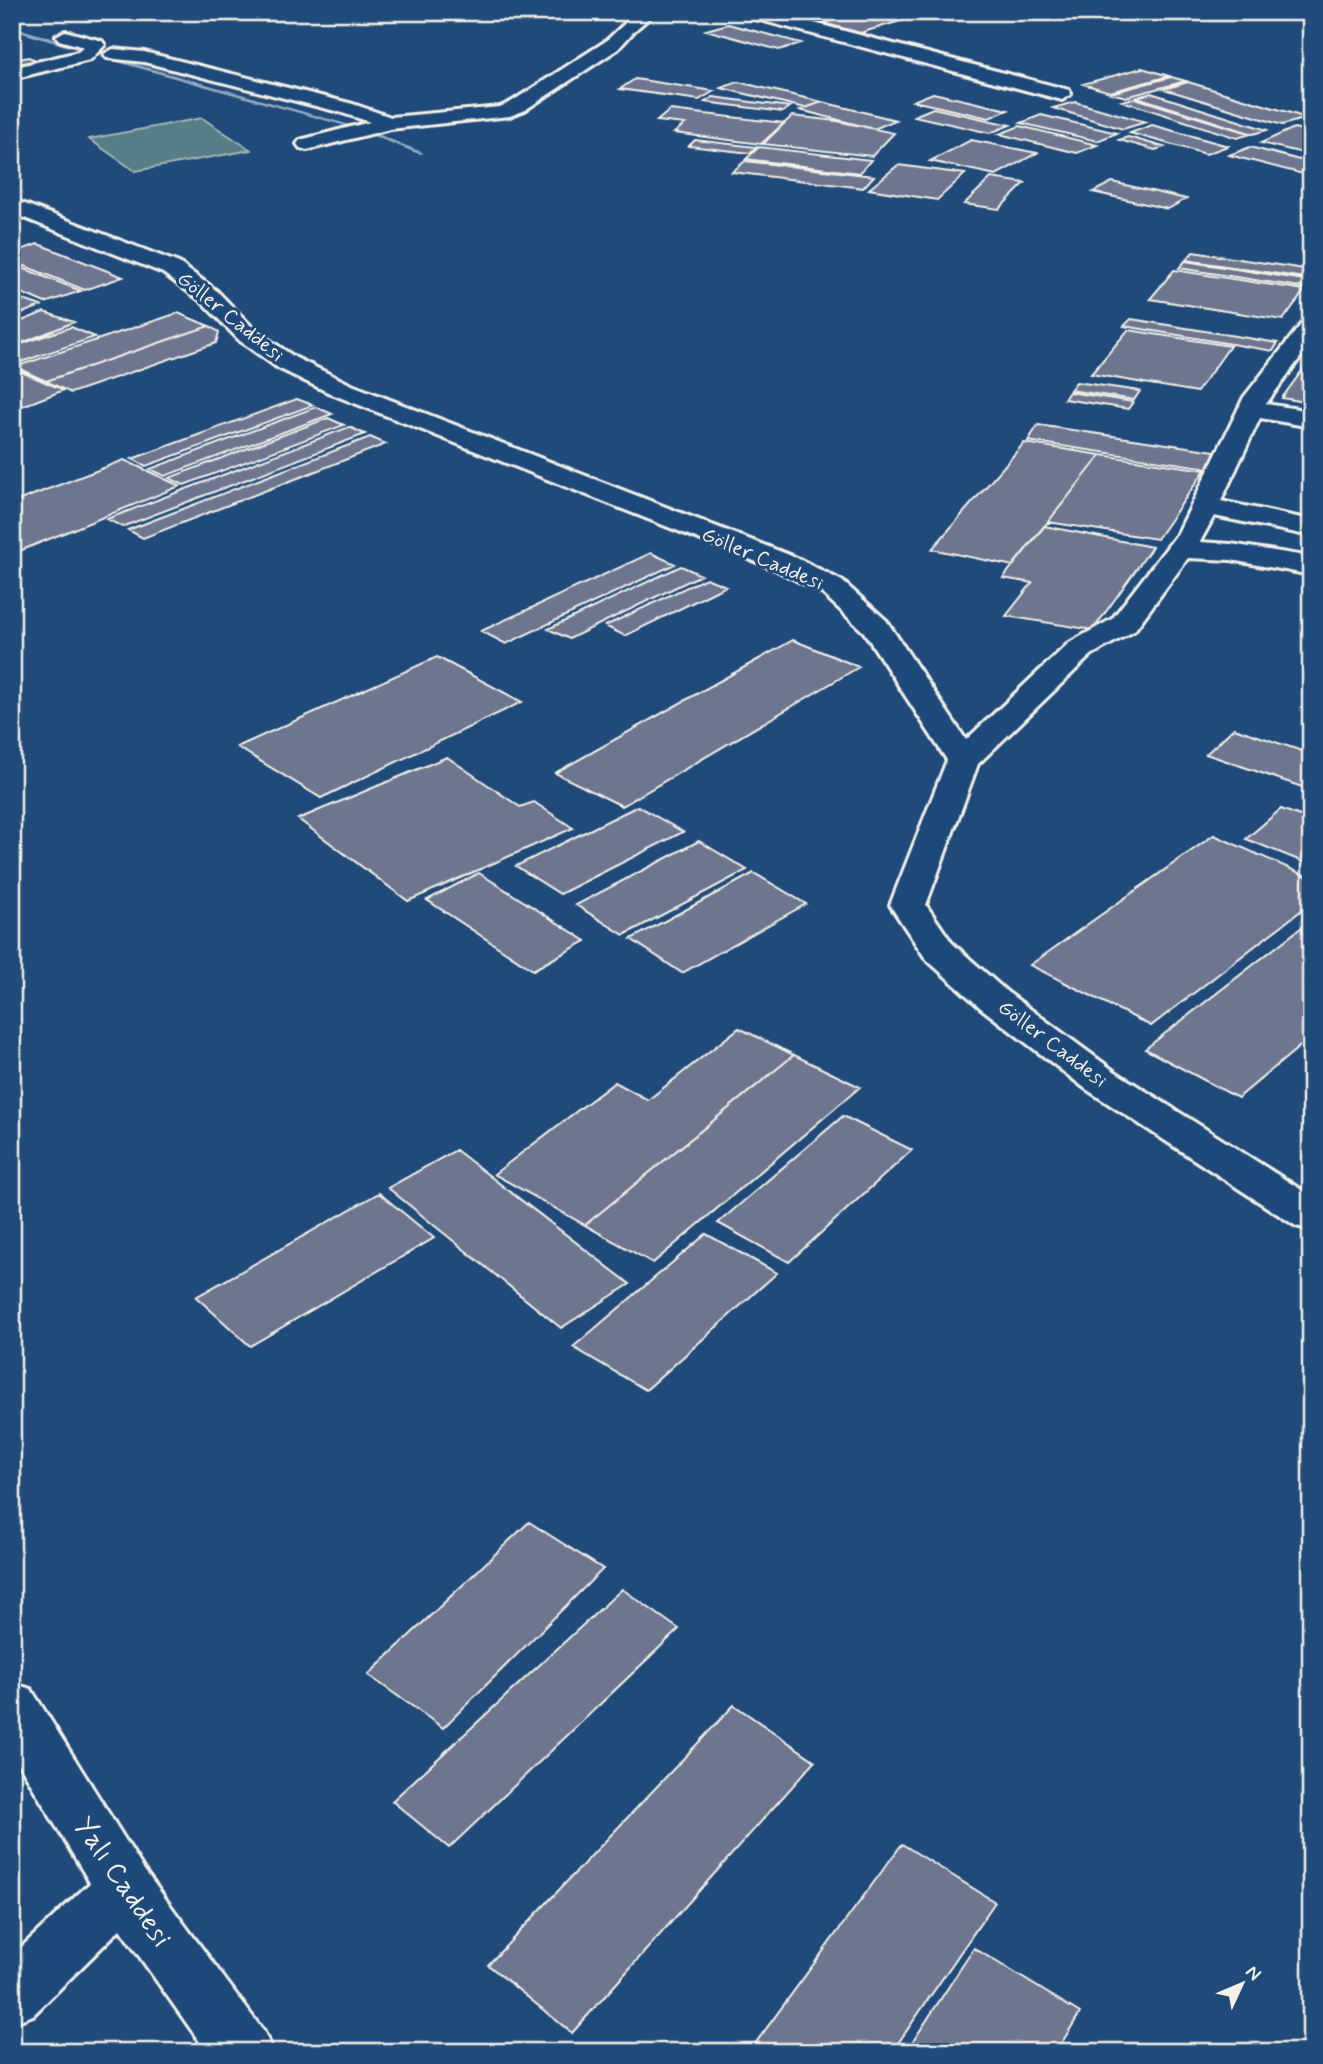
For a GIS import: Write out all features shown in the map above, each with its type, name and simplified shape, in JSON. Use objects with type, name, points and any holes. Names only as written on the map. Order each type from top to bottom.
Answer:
[{"type":"street","points":[[307,144],[390,123],[503,112],[518,106],[612,45],[629,26],[648,12]]},
{"type":"street","points":[[751,12],[1062,94]]},
{"type":"street","points":[[12,74],[84,56],[96,45],[65,36]]},
{"type":"street","points":[[113,54],[157,60],[346,108],[390,123]]},
{"type":"street","name":"Göller Caddesi","points":[[12,205],[171,268],[209,296],[248,336],[287,363],[343,390],[787,564],[832,587],[875,626],[963,760],[908,905],[939,951],[994,999],[1100,1080],[1311,1216]]},
{"type":"street","points":[[963,760],[1080,649],[1123,625],[1192,535],[1257,397],[1311,327]]},
{"type":"street","points":[[1252,409],[1311,419]]},
{"type":"street","points":[[1205,506],[1311,528]]},
{"type":"street","points":[[1181,549],[1231,552],[1311,566]]},
{"type":"street","name":"Yalı Caddesi","points":[[12,1705],[124,1888],[243,2052]]},
{"type":"street","points":[[12,1995],[124,1888]]},
{"type":"green space","points":[[202,118],[251,150],[135,171],[89,139]]},
{"type":"building","points":[[860,12],[931,12],[860,33],[823,23]]},
{"type":"building","points":[[728,24],[801,43],[779,50],[706,30]]},
{"type":"building","points":[[28,57],[37,60],[12,66],[12,61]]},
{"type":"building","points":[[1142,68],[1169,76],[1110,92],[1083,84]]},
{"type":"building","points":[[1171,77],[1186,81],[1126,97],[1111,93]]},
{"type":"building","points":[[635,79],[714,91],[699,100],[620,89]]},
{"type":"building","points":[[738,82],[822,102],[805,108],[721,88]]},
{"type":"building","points":[[1188,82],[1307,118],[1282,125],[1164,89]]},
{"type":"building","points":[[933,93],[1008,110],[989,118],[913,101]]},
{"type":"building","points":[[1151,93],[1267,130],[1253,134],[1137,97]]},
{"type":"building","points":[[713,97],[790,107],[783,112],[705,102]]},
{"type":"building","points":[[1135,98],[1251,134],[1237,138],[1122,101]]},
{"type":"building","points":[[822,102],[896,120],[874,129],[800,110]]},
{"type":"building","points":[[1075,102],[1146,122],[1123,129],[1053,108]]},
{"type":"building","points":[[933,108],[1010,125],[990,133],[914,116]]},
{"type":"building","points":[[670,110],[784,123],[761,144],[674,133],[685,124],[657,121]]},
{"type":"building","points":[[1041,115],[1117,133],[1097,141],[1021,123]]},
{"type":"building","points":[[792,116],[837,121],[894,133],[872,156],[763,144]]},
{"type":"building","points":[[1152,125],[1228,146],[1206,154],[1130,133]]},
{"type":"building","points":[[1020,126],[1097,145],[1077,153],[999,134]]},
{"type":"building","points":[[1294,128],[1311,132],[1311,155],[1261,143]]},
{"type":"building","points":[[1128,137],[1164,147],[1155,150],[1119,140]]},
{"type":"building","points":[[695,140],[756,147],[750,153],[689,146]]},
{"type":"building","points":[[971,140],[1037,153],[996,175],[930,161]]},
{"type":"building","points":[[759,147],[871,160],[860,173],[746,159]]},
{"type":"building","points":[[1250,147],[1311,163],[1311,176],[1229,155]]},
{"type":"building","points":[[745,161],[874,176],[863,188],[732,172]]},
{"type":"building","points":[[898,165],[965,174],[937,200],[869,189]]},
{"type":"building","points":[[991,178],[1025,183],[999,209],[964,204]]},
{"type":"building","points":[[1112,182],[1186,199],[1168,209],[1093,192]]},
{"type":"building","points":[[38,244],[123,277],[85,290],[12,261],[12,253]]},
{"type":"building","points":[[1193,252],[1311,270],[1311,279],[1186,260]]},
{"type":"building","points":[[1185,261],[1311,281],[1306,288],[1179,268]]},
{"type":"building","points":[[12,264],[81,291],[45,303],[12,289]]},
{"type":"building","points":[[1174,270],[1305,290],[1283,320],[1150,299]]},
{"type":"building","points":[[12,296],[41,306],[17,315],[12,314]]},
{"type":"building","points":[[44,312],[74,322],[12,347],[12,325]]},
{"type":"building","points":[[178,313],[209,326],[46,381],[15,367]]},
{"type":"building","points":[[1131,319],[1278,343],[1273,351],[1124,326]]},
{"type":"building","points":[[209,326],[219,332],[216,343],[71,393],[46,381]]},
{"type":"building","points":[[71,327],[95,337],[12,365],[12,347]]},
{"type":"building","points":[[1128,330],[1230,346],[1197,392],[1091,374]]},
{"type":"building","points":[[1306,365],[1311,366],[1311,403],[1282,398]]},
{"type":"building","points":[[12,368],[64,390],[12,410]]},
{"type":"building","points":[[1076,382],[1140,391],[1134,400],[1070,390]]},
{"type":"building","points":[[1069,392],[1133,402],[1128,409],[1064,399]]},
{"type":"building","points":[[297,399],[313,405],[146,466],[132,459]]},
{"type":"building","points":[[316,407],[332,414],[165,476],[150,469]]},
{"type":"building","points":[[328,418],[344,425],[184,485],[169,478]]},
{"type":"building","points":[[1038,425],[1215,451],[1208,468],[1028,441]]},
{"type":"building","points":[[349,427],[365,434],[122,527],[107,519]]},
{"type":"building","points":[[370,437],[386,444],[143,538],[128,530]]},
{"type":"building","points":[[1024,443],[1101,455],[1013,566],[932,549]]},
{"type":"building","points":[[1101,455],[1205,470],[1157,539],[1048,522]]},
{"type":"building","points":[[124,460],[180,486],[12,554],[12,503]]},
{"type":"building","points":[[1044,526],[1152,547],[1093,630],[1006,616],[1032,583],[1003,578]]},
{"type":"building","points":[[651,553],[675,564],[506,644],[481,631]]},
{"type":"building","points":[[681,566],[701,575],[569,639],[548,629]]},
{"type":"building","points":[[706,578],[726,586],[625,636],[605,626]]},
{"type":"building","points":[[793,640],[859,667],[622,806],[555,773]]},
{"type":"building","points":[[437,657],[522,702],[321,798],[237,747]]},
{"type":"building","points":[[1234,728],[1311,754],[1311,790],[1206,754]]},
{"type":"building","points":[[447,757],[520,807],[534,802],[573,828],[408,901],[298,819]]},
{"type":"building","points":[[638,806],[683,832],[560,894],[516,866]]},
{"type":"building","points":[[1281,809],[1311,820],[1311,865],[1246,839]]},
{"type":"building","points":[[1214,835],[1311,878],[1311,903],[1151,1026],[1030,965]]},
{"type":"building","points":[[699,841],[747,870],[624,935],[576,905]]},
{"type":"building","points":[[479,873],[586,941],[533,970],[427,900]]},
{"type":"building","points":[[754,873],[806,904],[682,973],[631,939]]},
{"type":"building","points":[[1311,920],[1311,1037],[1238,1098],[1145,1049]]},
{"type":"building","points":[[739,1028],[794,1055],[585,1225],[494,1174],[615,1082],[648,1100]]},
{"type":"building","points":[[794,1055],[860,1087],[653,1263],[585,1225]]},
{"type":"building","points":[[843,1116],[912,1150],[789,1262],[718,1223]]},
{"type":"building","points":[[456,1150],[630,1284],[561,1328],[388,1188]]},
{"type":"building","points":[[379,1193],[434,1238],[250,1346],[196,1297]]},
{"type":"building","points":[[706,1234],[777,1273],[646,1390],[573,1347]]},
{"type":"building","points":[[529,1522],[603,1569],[443,1728],[368,1675]]},
{"type":"building","points":[[622,1589],[679,1629],[449,1848],[392,1801]]},
{"type":"building","points":[[734,1705],[815,1761],[572,2033],[488,1965]]},
{"type":"building","points":[[902,1844],[995,1902],[892,2052],[749,2052]]},
{"type":"building","points":[[974,1948],[1080,2013],[1056,2052],[906,2052]]},
{"type":"waterway","points":[[12,28],[84,50]]},
{"type":"waterway","points":[[105,57],[358,128]]},
{"type":"waterway","points":[[373,134],[421,153]]}]
